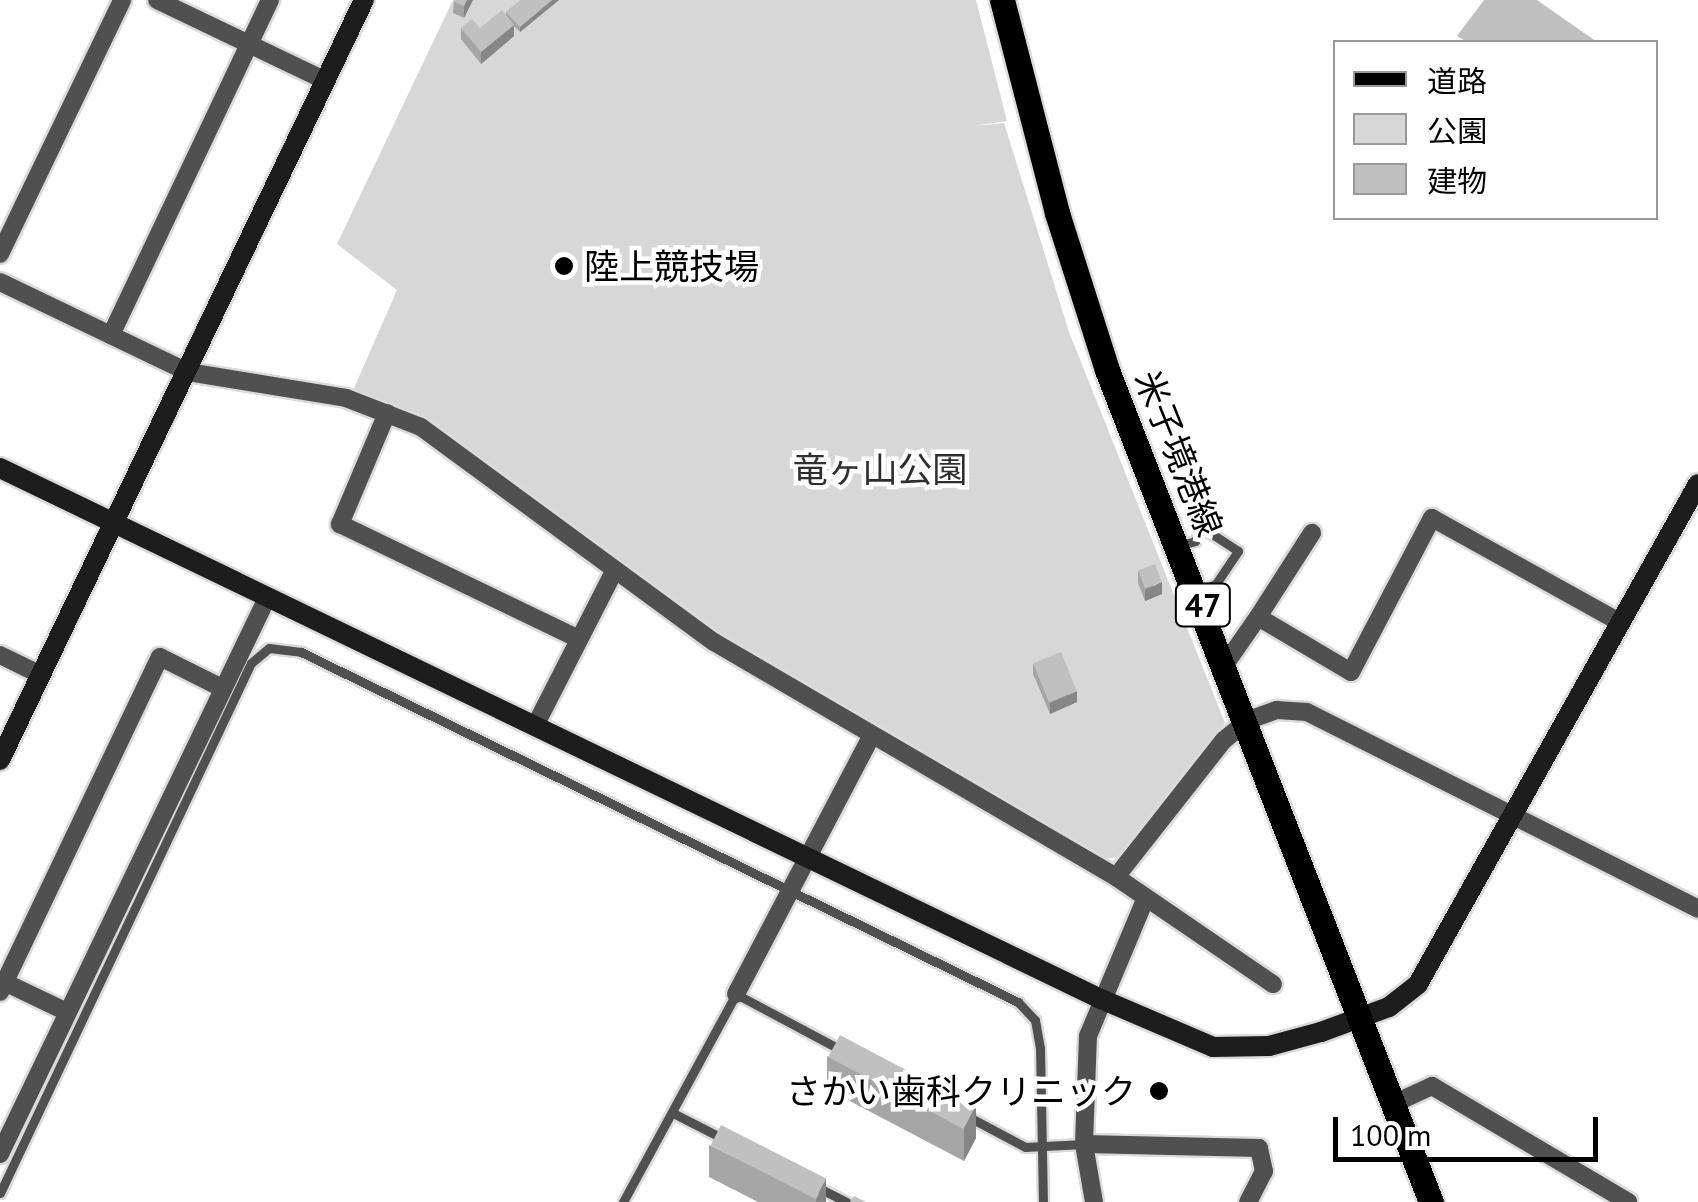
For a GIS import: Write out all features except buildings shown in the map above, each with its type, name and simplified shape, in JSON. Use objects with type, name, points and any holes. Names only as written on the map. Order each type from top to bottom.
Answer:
[{"type":"main road","name":"米子境港線","points":[[1002,0],[1056,213],[1107,370],[1248,720],[1431,1202]]},
{"type":"street","points":[[0,254],[122,0]]},
{"type":"street","points":[[157,0],[326,81]]},
{"type":"street","points":[[111,335],[270,0]]},
{"type":"street","points":[[0,760],[110,520],[188,372],[364,0]]},
{"type":"street","points":[[0,282],[188,372],[346,398],[422,427],[714,642],[870,738],[1116,877],[1273,984]]},
{"type":"street","points":[[388,413],[340,524],[579,638]]},
{"type":"street","points":[[0,468],[266,600],[1101,999],[1213,1047],[1268,1046],[1364,1018],[1418,984],[1698,484]]},
{"type":"street","points":[[1258,617],[1351,672],[1432,518],[1618,621]]},
{"type":"street","points":[[1226,664],[1312,533]]},
{"type":"street","points":[[535,726],[615,570]]},
{"type":"street","points":[[0,1154],[266,600]]},
{"type":"street","points":[[0,656],[40,675]]},
{"type":"street","points":[[67,1012],[2,985],[160,657],[222,688]]},
{"type":"street","points":[[1116,877],[1224,740],[1248,720],[1276,710],[1307,712],[1698,908]]},
{"type":"street","points":[[736,994],[812,860],[870,738]]},
{"type":"street","points":[[1094,1202],[1084,1144],[1088,1036],[1145,900]]},
{"type":"street","points":[[1395,1103],[1432,1086],[1628,1202]]},
{"type":"street","points":[[1084,1144],[1258,1148],[1264,1171],[1248,1202]]},
{"type":"lane","points":[[1178,546],[1195,541],[1203,528],[1238,551],[1216,584],[1197,592]]},
{"type":"lane","points":[[0,1193],[251,663],[270,648],[301,652],[1018,1002],[1035,1020],[1040,1048],[1042,1202]]},
{"type":"lane","points":[[624,1202],[736,994],[855,1057]]},
{"type":"lane","points":[[957,1111],[1025,1147],[1084,1144]]},
{"type":"lane","points":[[673,1112],[742,1148]]},
{"type":"lane","points":[[811,1184],[846,1202]]},
{"type":"green space","name":"竜ヶ山公園","points":[[453,0],[976,0],[1007,121],[973,126],[1004,123],[1069,332],[1225,723],[1120,857],[1102,859],[877,733],[705,626],[544,505],[351,395],[397,290],[337,244]]},
{"type":"place","name":"陸上競技場","points":[[564,266]]},
{"type":"place","name":"さかい歯科クリニック","points":[[1159,1091]]}]
